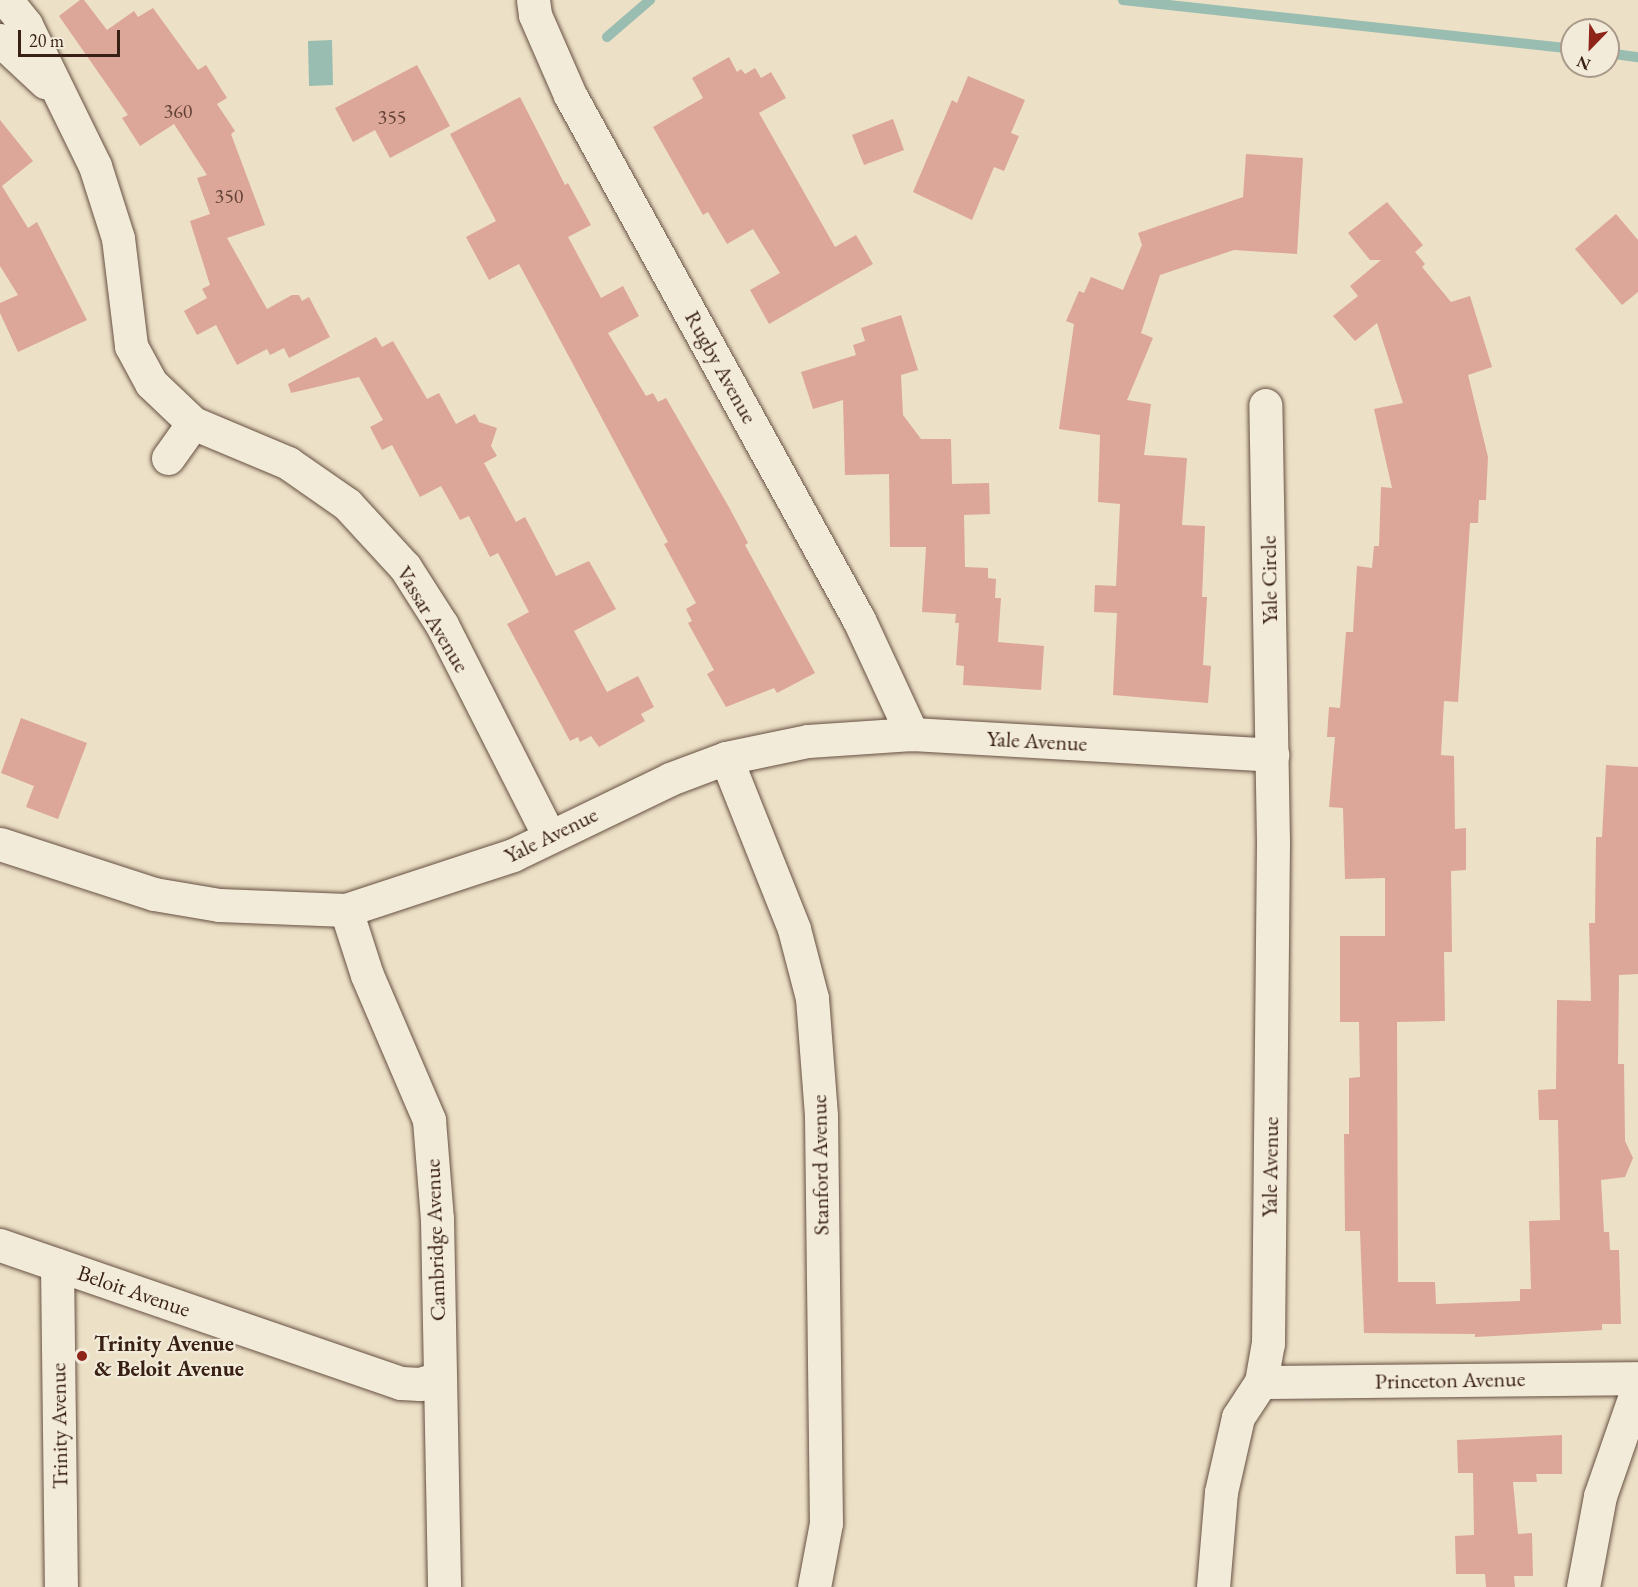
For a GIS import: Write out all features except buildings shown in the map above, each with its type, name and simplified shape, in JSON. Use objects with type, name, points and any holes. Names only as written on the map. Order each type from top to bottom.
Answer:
[{"type":"street","name":"Vassar Avenue","points":[[6,0],[26,25],[55,91],[95,166],[118,238],[131,346],[151,383],[193,423],[288,463],[347,504],[405,567],[442,625],[549,836]]},
{"type":"street","name":"Rugby Avenue","points":[[533,0],[535,15],[570,95],[859,620],[912,734]]},
{"type":"street","name":"Vassar Avenue","points":[[0,40],[55,91]]},
{"type":"street","name":"Yale Circle","points":[[1265,405],[1272,755]]},
{"type":"street","points":[[168,458],[193,423]]},
{"type":"street","name":"Yale Avenue","points":[[0,844],[154,894],[219,905],[345,910],[475,869],[670,779],[726,758],[808,741],[912,734],[1272,755],[1268,1344],[1261,1382],[1238,1417],[1221,1492],[1213,1587]]},
{"type":"street","name":"Stanford Avenue","points":[[726,758],[794,929],[812,998],[820,1116],[826,1522],[814,1587]]},
{"type":"street","name":"Cambridge Avenue","points":[[345,910],[367,975],[429,1120],[437,1219],[444,1587]]},
{"type":"street","name":"Beloit Avenue","points":[[0,1245],[401,1383],[420,1384],[439,1378]]},
{"type":"street","name":"Trinity Avenue","points":[[57,1265],[61,1587]]},
{"type":"street","name":"Princeton Avenue","points":[[1261,1382],[1638,1378]]},
{"type":"street","points":[[1583,1587],[1600,1496],[1638,1387]]},
{"type":"water","points":[[332,40],[333,85],[309,86],[308,41]]},
{"type":"waterway","points":[[607,37],[650,0]]},
{"type":"waterway","points":[[1123,0],[1560,48]]},
{"type":"waterway","points":[[1620,55],[1638,57]]},
{"type":"place","name":"Trinity Avenue & Beloit Avenue","points":[[82,1356]]}]
